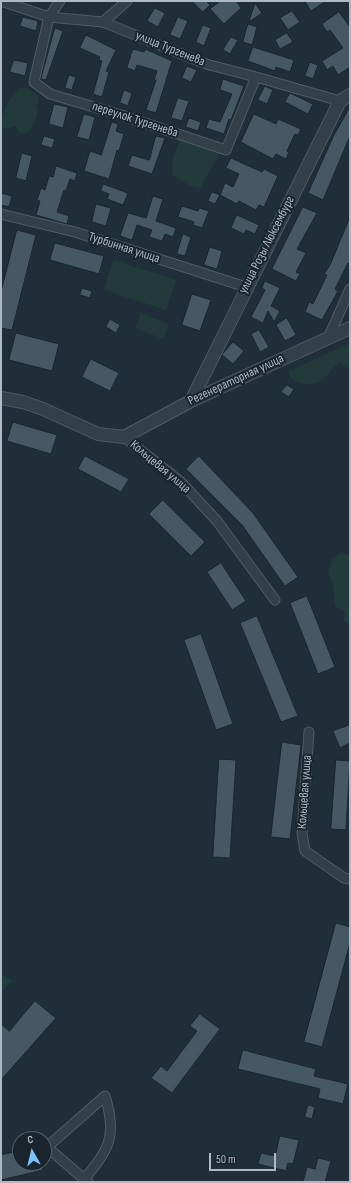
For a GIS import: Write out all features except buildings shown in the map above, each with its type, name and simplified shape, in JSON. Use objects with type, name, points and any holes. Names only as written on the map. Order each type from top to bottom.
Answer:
[{"type":"street","name":"улица Тургенева","points":[[1,1],[49,17],[103,22],[206,64],[340,101]]},
{"type":"street","points":[[49,17],[60,1]]},
{"type":"street","points":[[103,22],[127,1]]},
{"type":"street","name":"переулок Тургенева","points":[[49,17],[34,82],[50,94],[121,115],[226,150],[256,77]]},
{"type":"street","points":[[340,101],[350,95]]},
{"type":"street","name":"улица Розы Люксембург","points":[[191,401],[246,287],[340,101]]},
{"type":"street","name":"Турбинная улица","points":[[1,214],[75,232],[246,287]]},
{"type":"street","points":[[329,336],[350,289]]},
{"type":"street","name":"Регенераторная улица","points":[[124,437],[191,401],[329,336],[350,328]]},
{"type":"street","name":"Кольцевая улица","points":[[1,398],[43,409],[98,434],[124,437],[180,482],[217,521],[275,600]]},
{"type":"street","name":"Кольцевая улица","points":[[309,732],[302,833],[305,851],[344,878],[350,879]]},
{"type":"street","points":[[105,1096],[111,1116],[110,1144],[86,1180],[47,1147],[105,1096]]},
{"type":"green space","points":[[20,88],[28,88],[37,95],[39,101],[36,106],[38,110],[34,123],[31,129],[26,133],[20,133],[15,126],[3,129],[1,126],[7,104]]},
{"type":"green space","points":[[180,139],[220,153],[200,188],[190,186],[172,174],[173,159]]},
{"type":"green space","points":[[113,260],[176,280],[166,310],[104,290]]},
{"type":"green space","points":[[141,313],[169,324],[163,339],[135,328]]},
{"type":"green space","points":[[350,343],[350,368],[344,367],[341,363],[335,366],[322,380],[310,384],[298,382],[290,378],[289,371]]},
{"type":"green space","points":[[341,552],[350,556],[350,626],[344,620],[345,612],[336,607],[333,586],[328,574],[332,559]]},
{"type":"green space","points":[[1,974],[13,981],[1,992]]}]
